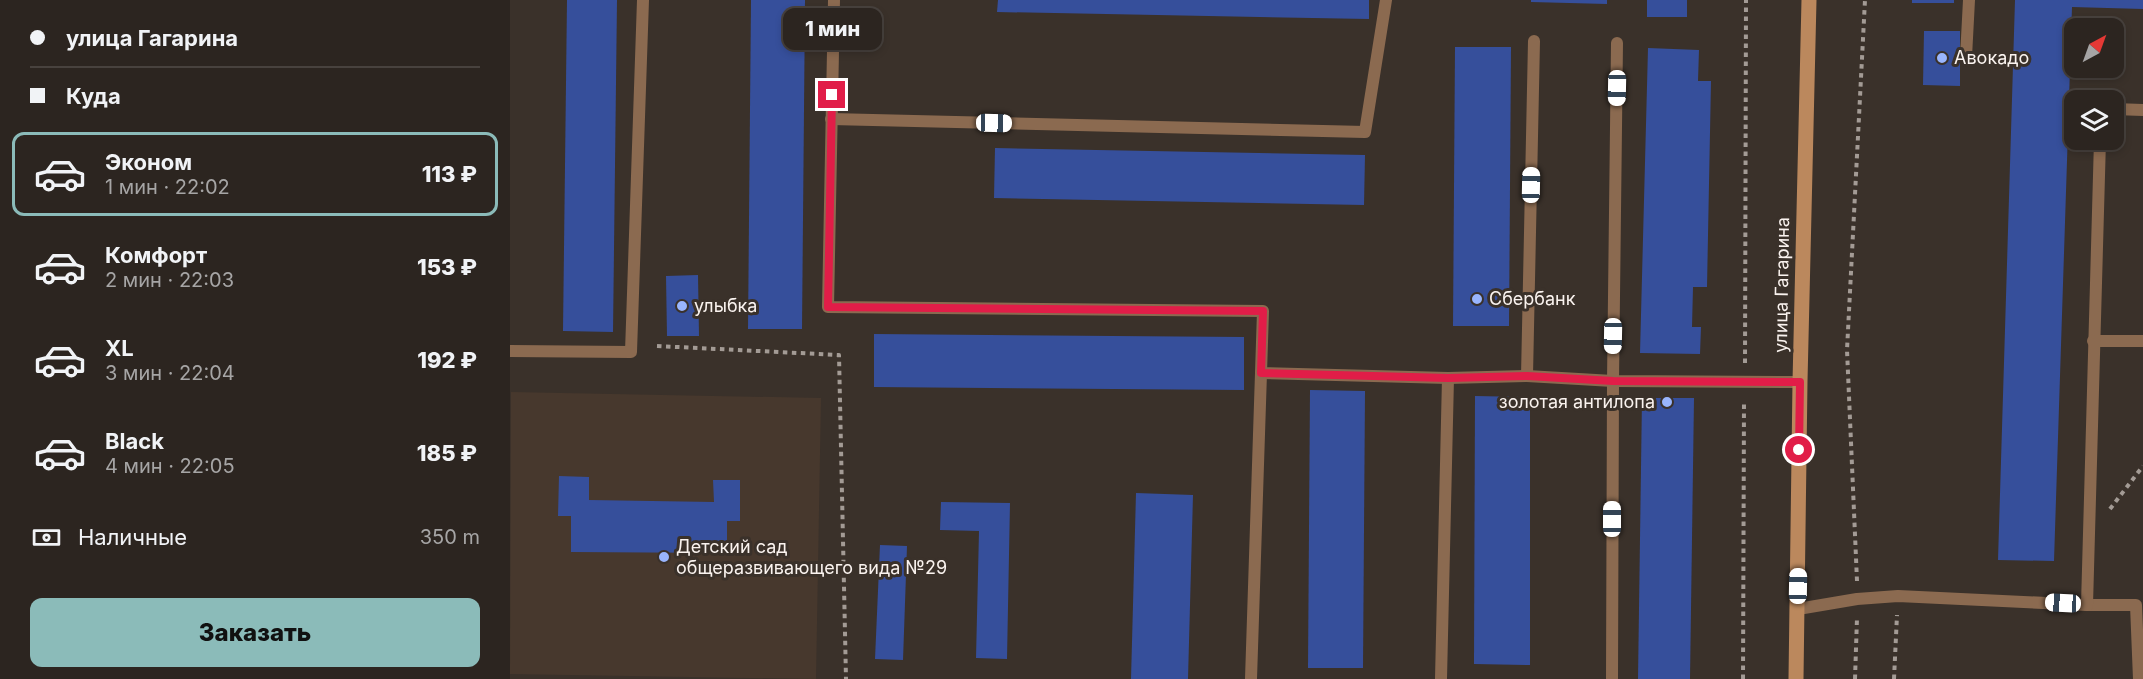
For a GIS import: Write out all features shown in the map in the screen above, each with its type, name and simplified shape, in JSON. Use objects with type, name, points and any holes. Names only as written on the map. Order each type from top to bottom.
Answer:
[{"type":"main road","name":"улица Гагарина","points":[[1796,679],[1809,0]]},
{"type":"lane","points":[[510,351],[631,352],[643,0]]},
{"type":"lane","points":[[834,0],[828,307],[1263,311],[1251,679]]},
{"type":"lane","points":[[831,119],[1365,132],[1386,0]]},
{"type":"lane","points":[[1966,57],[1969,0]]},
{"type":"lane","points":[[1527,376],[1534,41]]},
{"type":"lane","points":[[1612,679],[1617,43]]},
{"type":"lane","points":[[2124,110],[2143,110]]},
{"type":"lane","points":[[2087,604],[2100,150]]},
{"type":"lane","points":[[2093,340],[2143,341]]},
{"type":"lane","points":[[1261,373],[1448,378],[1527,376],[1613,381],[1800,382]]},
{"type":"lane","points":[[1441,679],[1448,378]]},
{"type":"lane","points":[[1798,609],[1857,599],[1898,596],[2136,605],[2139,679]]},
{"type":"path","points":[[1743,679],[1746,0]]},
{"type":"path","points":[[1856,679],[1857,599],[1847,350],[1865,0]]},
{"type":"path","points":[[657,346],[839,355],[846,679]]},
{"type":"path","points":[[2089,536],[2143,466]]},
{"type":"path","points":[[1894,679],[1898,596]]},
{"type":"shaded area","name":"Детский сад общеразвивающего вида №29","points":[[511,392],[821,398],[816,679],[510,674]]},
{"type":"building","points":[[567,0],[617,0],[613,332],[563,331]]},
{"type":"building","points":[[751,0],[805,0],[802,329],[748,329]]},
{"type":"building","points":[[998,0],[1369,0],[1369,19],[997,12]]},
{"type":"building","points":[[1531,0],[1607,0],[1607,4],[1531,2]]},
{"type":"building","points":[[1647,0],[1687,0],[1687,17],[1647,17]]},
{"type":"building","points":[[1912,0],[1954,0],[1954,3],[1912,3]]},
{"type":"building","points":[[2015,0],[2143,0],[2143,9],[2072,7],[2072,18],[2064,18],[2064,78],[2070,78],[2069,90],[2064,90],[2064,150],[2067,150],[2054,561],[1998,560]]},
{"type":"building","name":"Авокадо","points":[[1924,31],[1960,31],[1960,86],[1923,85]]},
{"type":"building","points":[[1455,47],[1511,47],[1509,326],[1453,326]]},
{"type":"building","points":[[1648,48],[1699,50],[1698,81],[1711,81],[1707,287],[1693,287],[1692,327],[1701,327],[1700,354],[1640,353]]},
{"type":"building","points":[[995,148],[1365,155],[1364,205],[994,198]]},
{"type":"building","name":"улыбка","points":[[698,275],[699,336],[667,336],[666,276]]},
{"type":"building","points":[[874,334],[1244,337],[1244,390],[874,387]]},
{"type":"building","points":[[1310,390],[1365,391],[1363,668],[1308,668]]},
{"type":"building","points":[[1475,396],[1530,397],[1530,665],[1474,664]]},
{"type":"building","points":[[1642,398],[1694,398],[1690,679],[1638,679]]},
{"type":"building","points":[[559,476],[589,477],[589,500],[714,502],[713,480],[740,480],[740,521],[727,521],[727,553],[571,552],[571,516],[558,516]]},
{"type":"building","points":[[1136,493],[1193,495],[1188,679],[1131,679]]},
{"type":"building","points":[[941,502],[1010,503],[1007,659],[976,658],[979,531],[940,530]]},
{"type":"building","points":[[880,545],[907,546],[903,660],[875,659]]},
{"type":"place","name":"Авокадо","points":[[1942,58]]},
{"type":"place","name":"Сбербанк","points":[[1477,299]]},
{"type":"place","name":"улыбка","points":[[682,306]]},
{"type":"place","name":"золотая антилопа","points":[[1667,402]]},
{"type":"place","name":"Детский сад общеразвивающего вида №29","points":[[664,557]]},
{"type":"route","points":[[832,95],[828,307],[1263,311],[1261,373],[1448,378],[1527,376],[1613,381],[1800,382],[1799,450]]}]
